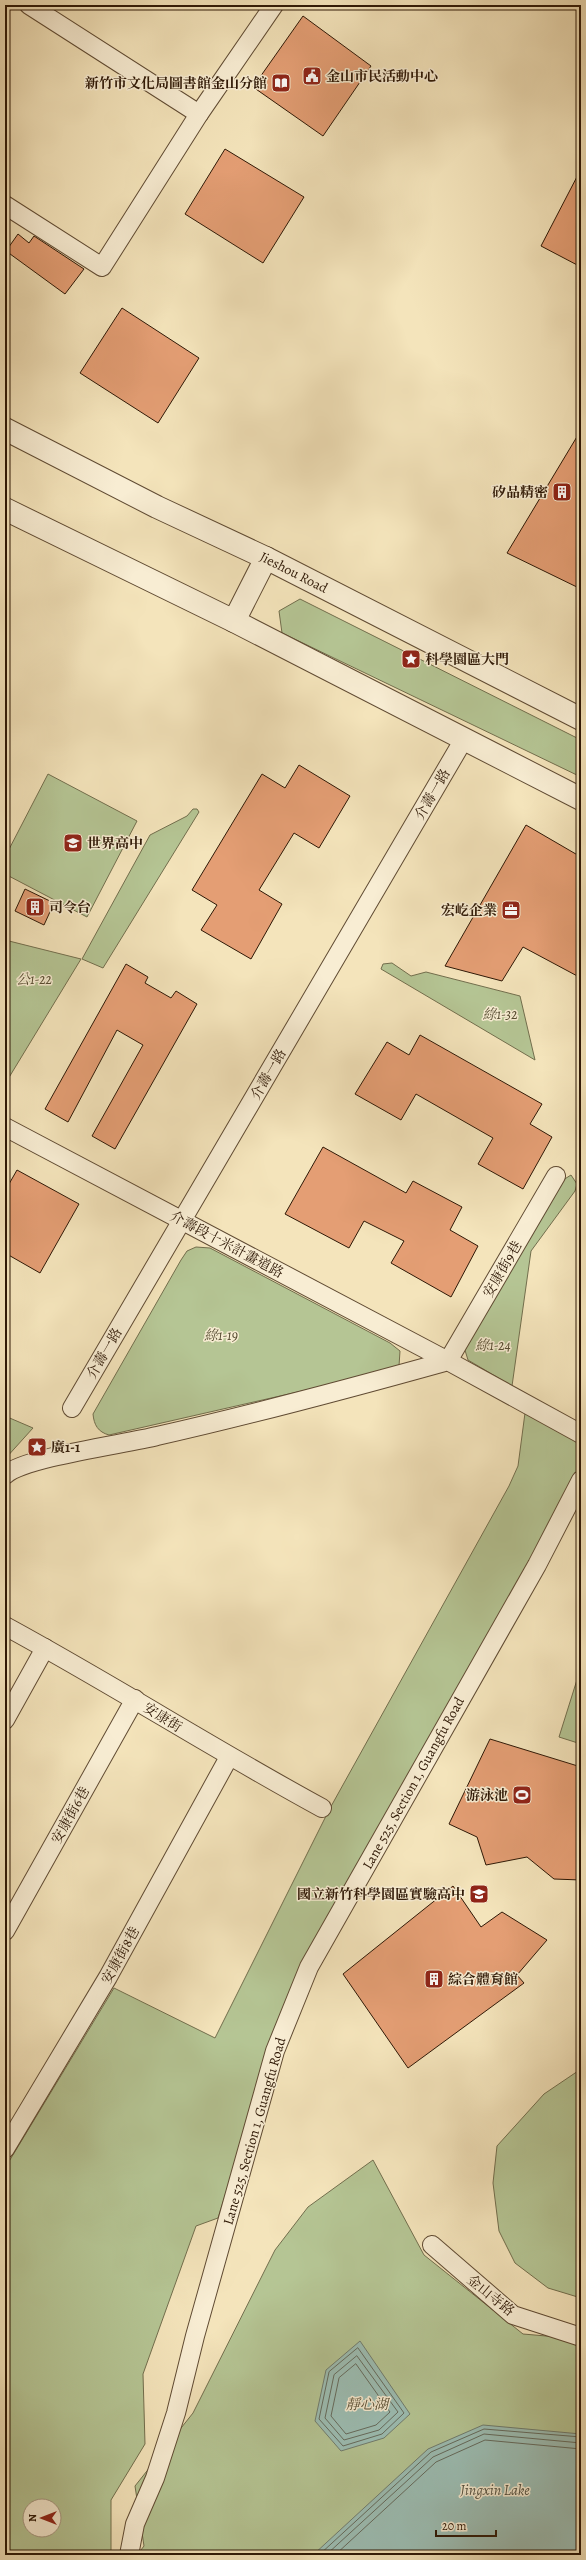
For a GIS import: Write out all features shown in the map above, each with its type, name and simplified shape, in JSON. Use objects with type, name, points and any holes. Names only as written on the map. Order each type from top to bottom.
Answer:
[{"type":"street","points":[[29,5],[199,114]]},
{"type":"street","points":[[5,205],[102,266],[199,114],[274,5]]},
{"type":"street","name":"Jieshou Road","points":[[5,429],[157,507],[266,558],[581,719]]},
{"type":"street","points":[[5,509],[234,621],[581,799]]},
{"type":"street","points":[[234,621],[266,558]]},
{"type":"street","name":"介壽一路","points":[[72,1408],[464,739]]},
{"type":"street","name":"介壽段十米計畫道路","points":[[5,1127],[448,1361],[581,1434]]},
{"type":"street","name":"安康街9巷","points":[[448,1361],[556,1176]]},
{"type":"street","points":[[5,1475],[12,1469],[54,1458],[157,1436],[291,1404],[448,1361]]},
{"type":"street","name":"Lane 525, Section 1, Guangfu Road","points":[[129,2555],[135,2524],[155,2478],[176,2413],[195,2336],[275,2051],[309,1967],[537,1565],[581,1480]]},
{"type":"street","name":"安康街","points":[[5,1626],[135,1700],[229,1757],[322,1808]]},
{"type":"street","points":[[5,1720],[45,1648]]},
{"type":"street","name":"安康街6巷","points":[[5,1931],[135,1700]]},
{"type":"street","name":"安康街8巷","points":[[5,2149],[108,1977],[229,1757]]},
{"type":"street","name":"金山寺路","points":[[432,2245],[513,2315],[581,2337]]},
{"type":"green space","points":[[300,599],[581,740],[581,777],[282,633],[279,611]]},
{"type":"green space","points":[[48,774],[137,821],[87,917],[5,874],[5,857]]},
{"type":"green space","points":[[193,809],[197,809],[199,812],[103,968],[82,959],[150,835],[187,816]]},
{"type":"green space","name":"公1-22","points":[[5,940],[81,959],[5,1084]]},
{"type":"green space","name":"綠1-32","points":[[392,963],[411,976],[426,972],[520,996],[535,1060],[381,969],[383,964]]},
{"type":"green space","name":"綠1-24","points":[[571,1175],[577,1184],[575,1191],[531,1251],[512,1386],[468,1360],[464,1347],[563,1180]]},
{"type":"green space","name":"綠1-19","points":[[196,1247],[210,1248],[390,1343],[400,1351],[399,1366],[394,1370],[109,1435],[102,1432],[94,1422],[93,1414],[181,1260],[187,1251]]},
{"type":"green space","points":[[525,1413],[581,1441],[581,1464],[531,1562],[376,1835],[248,2123],[218,2218],[196,2226],[143,2374],[145,2444],[111,2500],[111,2550],[108,2555],[5,2555],[5,2168],[114,1988],[215,2038],[329,1810],[509,1486],[518,1466]]},
{"type":"green space","points":[[5,1416],[33,1428],[5,1459]]},
{"type":"green space","points":[[581,1667],[581,1744],[559,1737]]},
{"type":"green space","points":[[581,2069],[581,2298],[548,2288],[515,2263],[499,2231],[493,2183],[497,2146],[544,2094]]},
{"type":"green space","name":"靜心湖","points":[[373,2160],[424,2255],[523,2334],[581,2339],[581,2555],[137,2555],[144,2546],[135,2486],[193,2413],[275,2250],[308,2207]]},
{"type":"water","points":[[360,2341],[410,2414],[384,2438],[341,2451],[315,2421],[326,2370]]},
{"type":"water","name":"Jingxin Lake","points":[[483,2425],[581,2434],[581,2555],[313,2555],[428,2449]]},
{"type":"building","name":"金山市民活動中心","points":[[303,16],[371,66],[323,136],[253,87]]},
{"type":"building","points":[[225,149],[304,197],[263,263],[185,214]]},
{"type":"building","points":[[581,169],[581,267],[541,246]]},
{"type":"building","points":[[18,234],[29,243],[34,236],[84,269],[65,294],[6,251]]},
{"type":"building","points":[[122,308],[199,358],[158,423],[80,373]]},
{"type":"building","name":"矽品精密","points":[[581,430],[581,589],[507,553]]},
{"type":"building","points":[[299,765],[350,796],[319,848],[294,833],[259,890],[282,904],[251,959],[201,930],[217,905],[192,890],[262,774],[285,788]]},
{"type":"building","name":"宏屹企業","points":[[526,825],[581,857],[581,978],[523,947],[502,981],[445,966]]},
{"type":"building","name":"司令台","points":[[25,889],[54,903],[44,925],[15,911]]},
{"type":"building","points":[[126,964],[148,977],[145,983],[171,998],[176,991],[197,1004],[115,1149],[92,1136],[143,1045],[117,1030],[68,1122],[45,1109]]},
{"type":"building","points":[[420,1035],[542,1104],[530,1124],[552,1137],[523,1189],[478,1164],[493,1138],[416,1094],[401,1120],[355,1094],[387,1042],[409,1055]]},
{"type":"building","points":[[323,1147],[406,1193],[413,1181],[462,1207],[450,1230],[478,1246],[451,1297],[391,1263],[404,1241],[364,1221],[349,1248],[285,1214]]},
{"type":"building","points":[[17,1170],[79,1204],[40,1273],[5,1253],[5,1191]]},
{"type":"building","name":"游泳池","points":[[490,1739],[581,1767],[581,1880],[554,1879],[527,1857],[486,1865],[477,1837],[449,1824]]},
{"type":"building","name":"綜合體育館","points":[[453,1886],[481,1927],[502,1912],[547,1940],[517,1975],[524,1983],[408,2068],[343,1974]]},
{"type":"place","name":"金山市民活動中心","points":[[312,76]]},
{"type":"place","name":"新竹市文化局圖書館金山分館","points":[[281,83]]},
{"type":"place","name":"矽品精密","points":[[562,492]]},
{"type":"place","name":"科學園區大門","points":[[411,659]]},
{"type":"place","name":"世界高中","points":[[73,843]]},
{"type":"place","name":"司令台","points":[[35,907]]},
{"type":"place","name":"宏屹企業","points":[[511,910]]},
{"type":"place","name":"廣1-1","points":[[37,1447]]},
{"type":"place","name":"游泳池","points":[[522,1795]]},
{"type":"place","name":"國立新竹科學園區實驗高中","points":[[479,1894]]},
{"type":"place","name":"綜合體育館","points":[[434,1979]]}]
